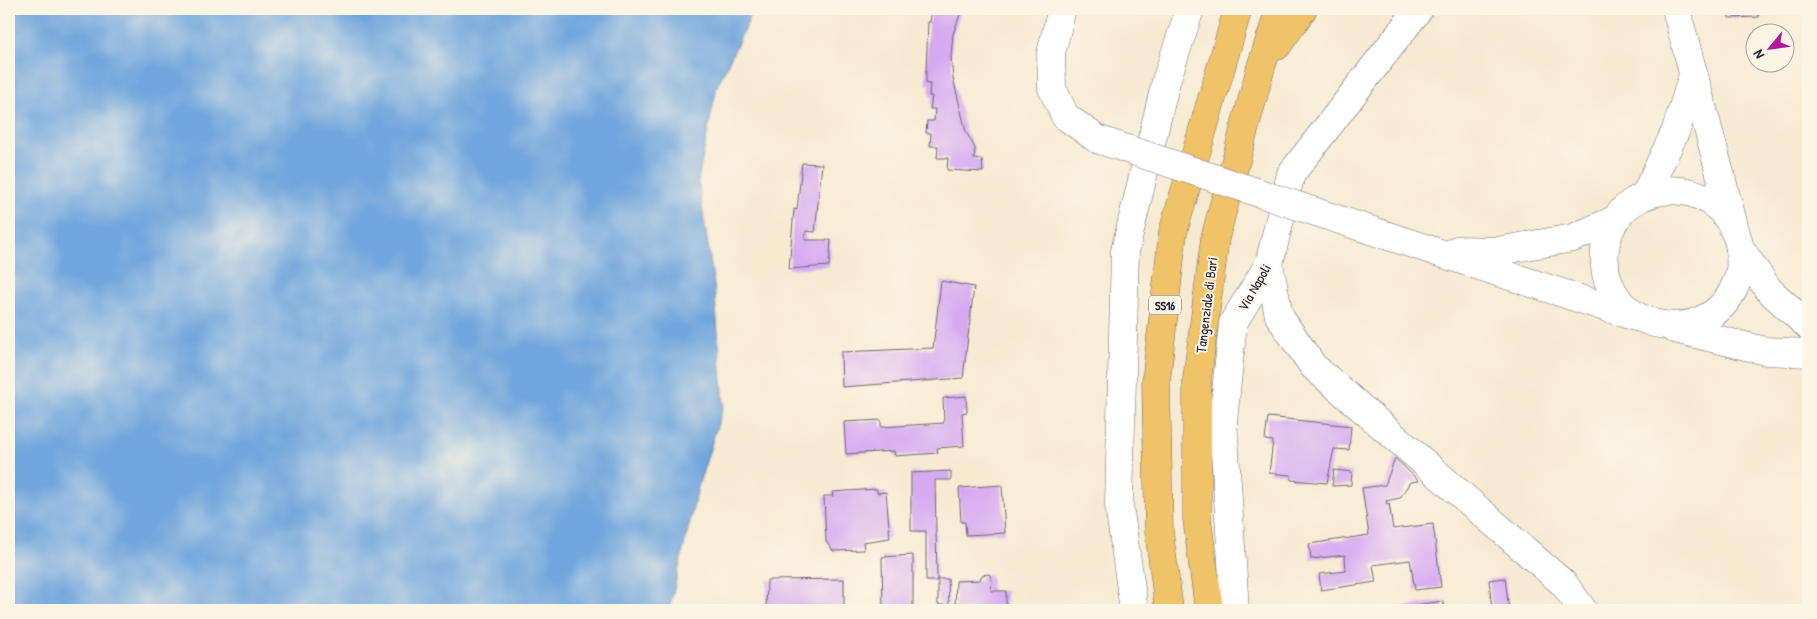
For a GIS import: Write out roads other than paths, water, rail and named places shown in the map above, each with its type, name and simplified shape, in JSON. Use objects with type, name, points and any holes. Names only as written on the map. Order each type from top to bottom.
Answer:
[{"type":"highway","name":"SS16","points":[[1170,610],[1159,531],[1156,381],[1173,232],[1238,9]]},
{"type":"highway","name":"Tangenziale di Bari","points":[[1209,610],[1197,519],[1196,379],[1215,238],[1261,67],[1280,9]]},
{"type":"highway","points":[[1261,67],[1303,9]]},
{"type":"street","points":[[1062,9],[1051,53],[1052,88],[1065,116],[1097,139],[1649,322],[1766,351],[1808,353]]},
{"type":"street","points":[[1134,610],[1119,505],[1125,251],[1166,81],[1190,9]]},
{"type":"street","name":"Via Napoli","points":[[1235,610],[1223,421],[1233,323],[1269,264],[1291,174],[1419,9]]},
{"type":"street","points":[[1676,9],[1738,241],[1740,269],[1733,290],[1720,307],[1703,320],[1682,326],[1649,322],[1620,303],[1609,284],[1604,263],[1606,240],[1614,220],[1628,205],[1645,195],[1667,189],[1689,191],[1709,200],[1726,215],[1738,241],[1768,289],[1808,326]]},
{"type":"street","points":[[1645,195],[1676,130],[1693,75]]},
{"type":"street","points":[[1428,250],[1497,251],[1573,238],[1614,220]]},
{"type":"street","points":[[1269,264],[1279,316],[1313,366],[1564,584],[1583,610]]},
{"type":"water","points":[[9,9],[750,9],[747,24],[717,86],[698,180],[714,285],[724,404],[698,487],[669,610],[9,610]]}]
